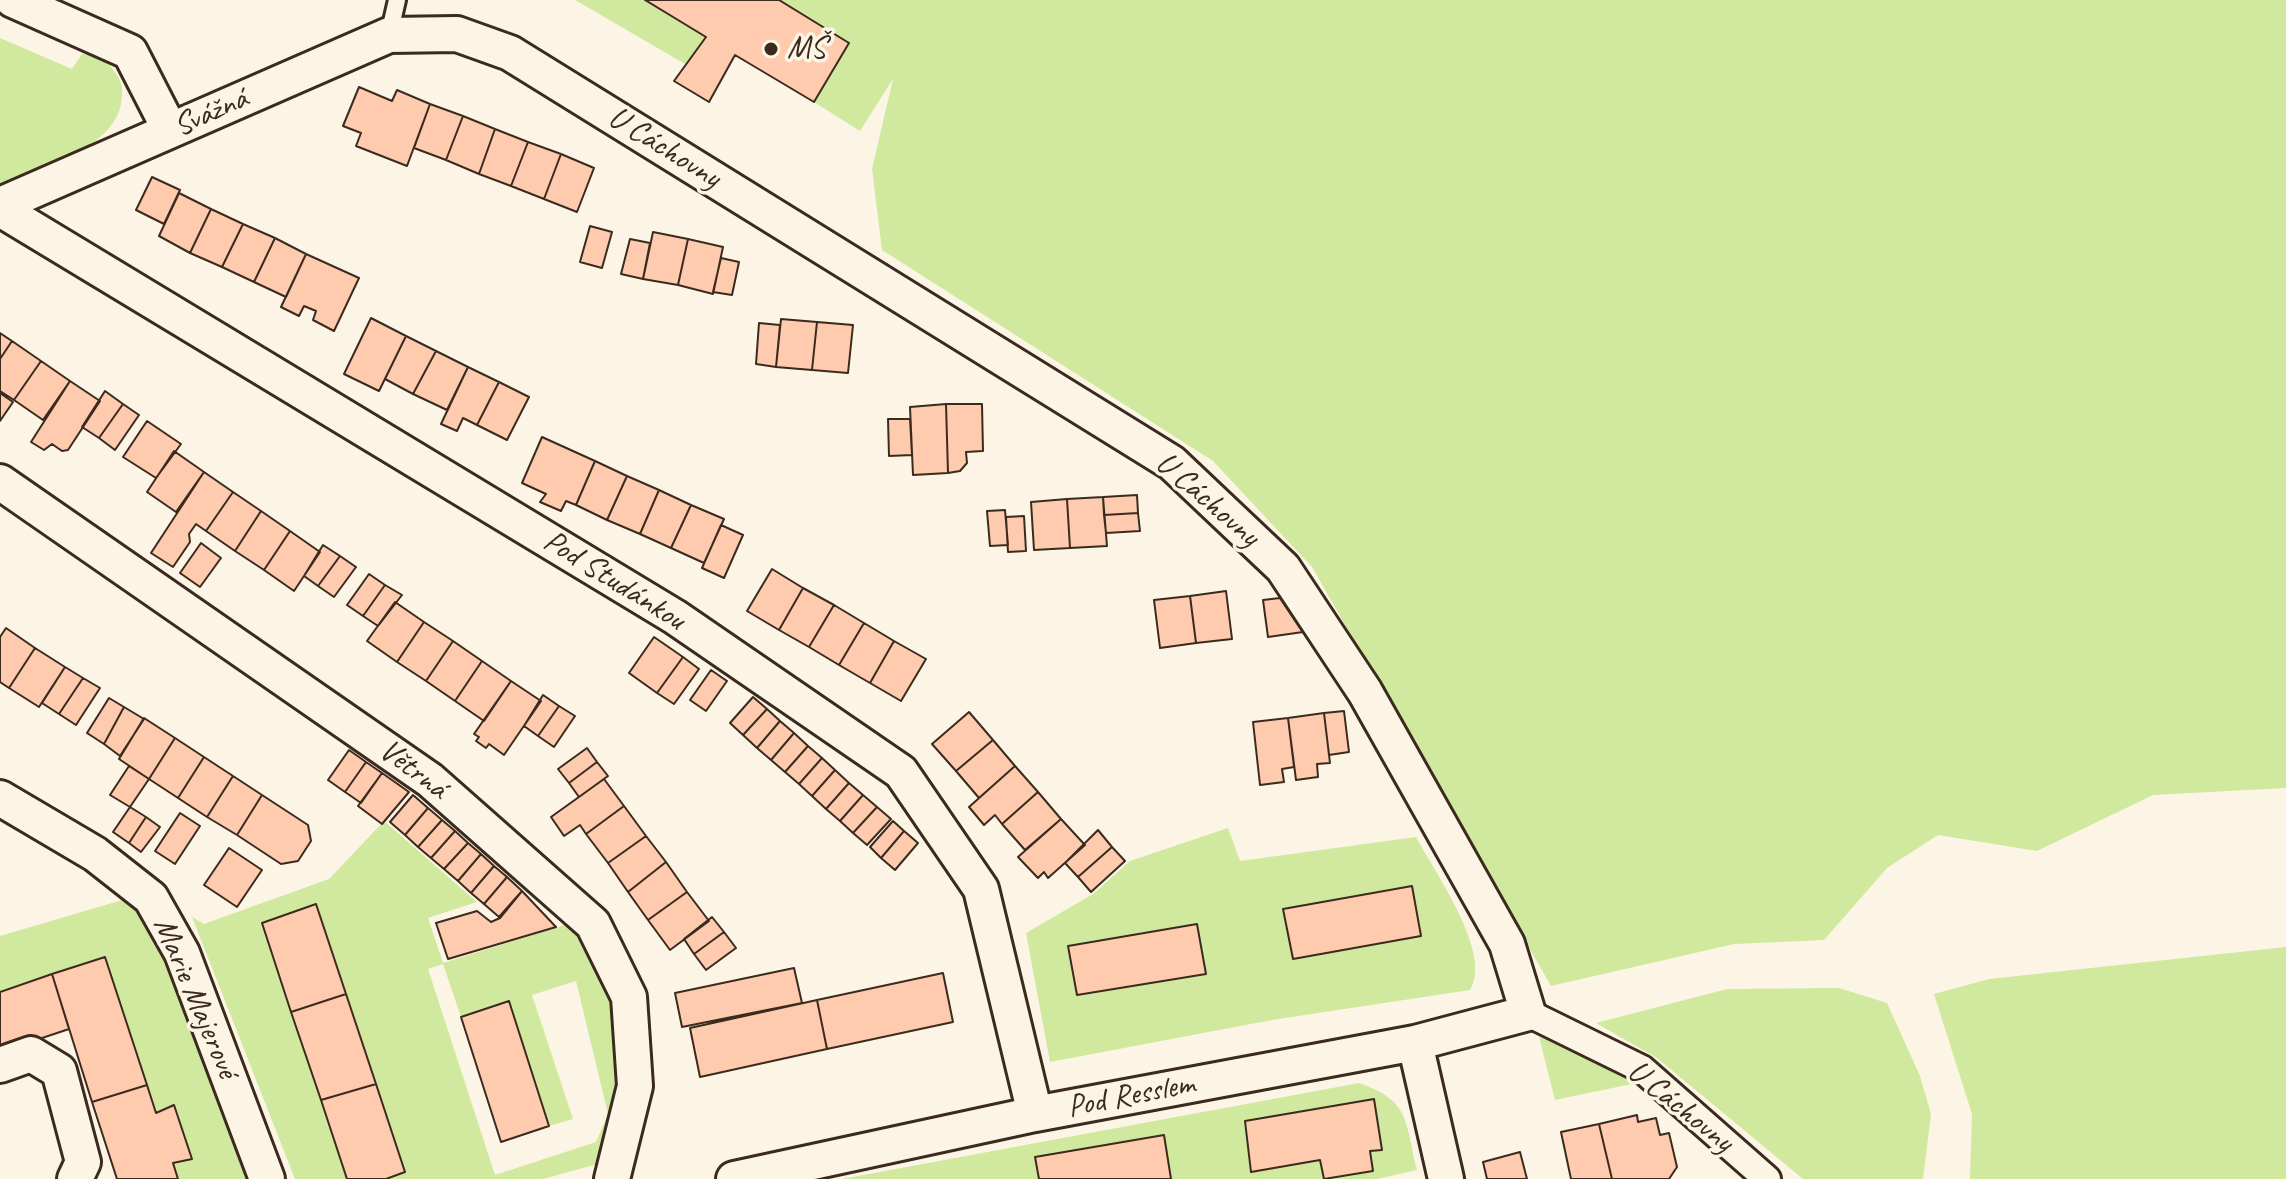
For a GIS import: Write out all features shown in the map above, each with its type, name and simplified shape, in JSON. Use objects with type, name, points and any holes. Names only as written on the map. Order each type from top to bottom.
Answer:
[{"type":"street","points":[[13,0],[130,52],[170,130]]},
{"type":"street","name":"U Cáchovny","points":[[389,35],[457,34],[510,53],[1172,463],[1283,568],[1365,692],[1507,944],[1528,1013],[1642,1069],[1767,1179]]},
{"type":"street","name":"Svážná","points":[[0,207],[389,35]]},
{"type":"street","name":"Pod Studánkou","points":[[0,207],[675,617],[901,772],[981,889],[1035,1114]]},
{"type":"street","name":"Větrná","points":[[0,482],[430,780],[593,924],[629,997],[635,1086],[612,1179]]},
{"type":"street","name":"Marie Majerové","points":[[0,798],[95,854],[151,898],[182,953],[267,1179]]},
{"type":"street","name":"Pod Resslem","points":[[734,1179],[1035,1114],[1415,1043],[1528,1013]]},
{"type":"street","points":[[1415,1043],[1446,1179]]},
{"type":"street","points":[[0,1065],[31,1054],[59,1071],[83,1162],[75,1179]]},
{"type":"lane","points":[[389,35],[397,0]]},
{"type":"green space","points":[[575,0],[645,0],[706,37],[685,64]]},
{"type":"green space","points":[[779,0],[2286,0],[2286,788],[2153,795],[2037,851],[1938,835],[1887,868],[1824,940],[1734,944],[1551,986],[1312,567],[1213,461],[882,250],[872,169],[893,79],[860,131],[814,102],[849,43]]},
{"type":"green space","points":[[0,38],[72,69],[82,54],[104,57],[122,89],[120,109],[111,126],[96,140],[79,152],[0,184]]},
{"type":"green space","points":[[384,821],[477,902],[428,918],[443,963],[571,923],[574,926],[604,979],[624,1038],[623,1089],[601,1163],[543,1179],[386,1179],[405,1172],[316,904],[262,923],[347,1179],[295,1179],[192,917],[204,924],[329,879]],"holes":[[[443,964],[461,1017],[509,1001],[549,1126],[573,1119],[532,995],[576,981],[608,1114],[596,1142],[495,1175],[428,969]]]},
{"type":"green space","points":[[1228,828],[1240,861],[1416,837],[1448,891],[1468,935],[1475,974],[1470,990],[1272,1020],[1050,1062],[1026,933],[1093,894],[1130,861]]},
{"type":"green space","points":[[129,898],[150,929],[186,998],[253,1179],[178,1179],[173,1163],[192,1159],[174,1105],[156,1113],[105,957],[0,992],[0,936]]},
{"type":"green space","points":[[2286,947],[2286,1179],[1970,1179],[1972,1114],[1934,994],[1989,979]]},
{"type":"green space","points":[[1839,988],[1887,1003],[1920,1076],[1931,1114],[1923,1179],[1803,1179],[1657,1058],[1596,1023],[1727,989]]},
{"type":"green space","points":[[1539,1037],[1581,1050],[1641,1082],[1555,1100]]},
{"type":"green space","points":[[1359,1083],[1388,1097],[1403,1115],[1417,1170],[1377,1179],[842,1179]]},
{"type":"building","name":"MŠ","points":[[645,0],[779,0],[849,43],[814,102],[735,55],[709,102],[674,81],[706,37]]},
{"type":"building","points":[[359,87],[392,101],[397,90],[430,104],[407,166],[356,146],[361,133],[343,126]]},
{"type":"building","points":[[430,104],[463,116],[446,160],[414,148]]},
{"type":"building","points":[[463,116],[495,129],[479,174],[446,160]]},
{"type":"building","points":[[495,129],[528,142],[511,186],[479,174]]},
{"type":"building","points":[[528,142],[561,154],[544,199],[511,186]]},
{"type":"building","points":[[561,154],[594,168],[577,212],[544,199]]},
{"type":"building","points":[[152,177],[180,190],[164,224],[136,210]]},
{"type":"building","points":[[179,193],[211,209],[190,253],[159,236]]},
{"type":"building","points":[[211,209],[243,224],[222,267],[190,253]]},
{"type":"building","points":[[243,224],[275,238],[254,282],[222,267]]},
{"type":"building","points":[[590,226],[612,232],[602,268],[580,262]]},
{"type":"building","points":[[653,232],[688,239],[678,285],[643,279]]},
{"type":"building","points":[[275,238],[306,254],[286,297],[254,282]]},
{"type":"building","points":[[630,239],[650,243],[643,279],[621,274]]},
{"type":"building","points":[[688,239],[723,247],[713,294],[678,285]]},
{"type":"building","points":[[306,254],[359,278],[334,331],[313,320],[316,311],[304,306],[299,316],[281,307]]},
{"type":"building","points":[[721,258],[739,262],[732,295],[713,292]]},
{"type":"building","points":[[371,318],[406,336],[379,391],[344,374]]},
{"type":"building","points":[[781,319],[817,322],[812,370],[776,367]]},
{"type":"building","points":[[817,322],[853,325],[848,373],[812,370]]},
{"type":"building","points":[[759,323],[780,325],[776,367],[756,364]]},
{"type":"building","points":[[0,333],[12,341],[0,359]]},
{"type":"building","points":[[406,336],[436,351],[413,394],[385,379]]},
{"type":"building","points":[[12,341],[41,361],[14,400],[0,391],[0,359]]},
{"type":"building","points":[[436,351],[468,367],[447,410],[413,394]]},
{"type":"building","points":[[41,361],[70,381],[43,420],[14,400]]},
{"type":"building","points":[[468,367],[499,382],[477,425],[463,418],[457,431],[441,424]]},
{"type":"building","points":[[70,381],[100,401],[68,450],[62,451],[52,444],[44,450],[31,442]]},
{"type":"building","points":[[499,382],[529,397],[507,440],[477,425]]},
{"type":"building","points":[[105,391],[123,404],[99,438],[82,427]]},
{"type":"building","points":[[0,393],[13,402],[0,421]]},
{"type":"building","points":[[123,404],[139,415],[115,450],[99,438]]},
{"type":"building","points":[[946,404],[948,473],[913,475],[910,407]]},
{"type":"building","points":[[946,404],[982,404],[983,451],[966,452],[967,463],[960,471],[948,473]]},
{"type":"building","points":[[888,419],[910,419],[912,455],[889,456]]},
{"type":"building","points":[[147,421],[181,444],[156,478],[123,457]]},
{"type":"building","points":[[542,437],[595,461],[576,505],[566,501],[561,511],[540,502],[546,494],[522,483]]},
{"type":"building","points":[[174,451],[204,472],[176,512],[147,492]]},
{"type":"building","points":[[595,461],[627,476],[607,520],[576,505]]},
{"type":"building","points":[[204,472],[233,492],[206,531],[196,524],[189,534],[190,542],[173,567],[151,553]]},
{"type":"building","points":[[627,476],[659,490],[640,534],[607,520]]},
{"type":"building","points":[[659,490],[691,505],[671,548],[640,534]]},
{"type":"building","points":[[233,492],[261,511],[235,551],[206,531]]},
{"type":"building","points":[[1137,495],[1138,513],[1104,515],[1103,497]]},
{"type":"building","points":[[1103,497],[1107,546],[1070,548],[1067,499]]},
{"type":"building","points":[[1067,499],[1070,548],[1034,550],[1031,502]]},
{"type":"building","points":[[691,505],[724,519],[704,563],[671,548]]},
{"type":"building","points":[[1005,510],[1008,545],[990,546],[987,511]]},
{"type":"building","points":[[261,511],[290,531],[264,570],[235,551]]},
{"type":"building","points":[[1138,513],[1140,531],[1106,533],[1104,515]]},
{"type":"building","points":[[1024,516],[1026,551],[1008,552],[1006,517]]},
{"type":"building","points":[[721,525],[743,535],[724,578],[702,568]]},
{"type":"building","points":[[290,531],[320,552],[294,591],[264,570]]},
{"type":"building","points":[[201,543],[221,558],[200,587],[180,573]]},
{"type":"building","points":[[323,545],[340,556],[318,586],[304,576]]},
{"type":"building","points":[[340,556],[356,567],[334,597],[318,586]]},
{"type":"building","points":[[772,569],[803,588],[779,630],[747,611]]},
{"type":"building","points":[[369,574],[385,585],[363,616],[347,605]]},
{"type":"building","points":[[385,585],[402,595],[378,626],[363,616]]},
{"type":"building","points":[[803,588],[834,605],[809,647],[779,630]]},
{"type":"building","points":[[1226,591],[1232,639],[1196,643],[1190,596]]},
{"type":"building","points":[[1190,596],[1196,643],[1160,648],[1154,600]]},
{"type":"building","points":[[1280,598],[1303,632],[1268,637],[1263,600]]},
{"type":"building","points":[[395,602],[424,622],[397,662],[367,641]]},
{"type":"building","points":[[834,605],[864,623],[839,665],[809,647]]},
{"type":"building","points":[[424,622],[453,641],[426,681],[397,662]]},
{"type":"building","points":[[864,623],[894,641],[870,683],[839,665]]},
{"type":"building","points":[[6,628],[35,648],[9,688],[0,682],[0,637]]},
{"type":"building","points":[[654,637],[683,657],[657,693],[629,673]]},
{"type":"building","points":[[453,641],[482,661],[455,701],[426,681]]},
{"type":"building","points":[[894,641],[926,659],[901,701],[870,683]]},
{"type":"building","points":[[35,648],[65,667],[39,707],[9,688]]},
{"type":"building","points":[[683,657],[699,669],[674,704],[657,693]]},
{"type":"building","points":[[482,661],[511,681],[484,721],[455,701]]},
{"type":"building","points":[[65,667],[83,678],[59,714],[42,703]]},
{"type":"building","points":[[711,670],[727,681],[706,711],[690,700]]},
{"type":"building","points":[[83,678],[100,688],[76,725],[59,714]]},
{"type":"building","points":[[511,681],[541,701],[504,755],[489,744],[486,748],[476,741],[479,737],[474,734]]},
{"type":"building","points":[[543,695],[559,706],[538,736],[524,726]]},
{"type":"building","points":[[753,697],[767,709],[743,735],[730,723]]},
{"type":"building","points":[[109,698],[124,707],[104,744],[87,733]]},
{"type":"building","points":[[559,706],[575,716],[554,747],[538,736]]},
{"type":"building","points":[[124,707],[144,719],[120,756],[104,744]]},
{"type":"building","points":[[767,709],[780,721],[757,748],[743,735]]},
{"type":"building","points":[[1344,711],[1349,752],[1329,755],[1324,713]]},
{"type":"building","points":[[969,712],[993,740],[956,771],[932,744]]},
{"type":"building","points":[[1324,713],[1330,763],[1317,764],[1318,777],[1296,780],[1288,718]]},
{"type":"building","points":[[144,718],[175,738],[149,779],[119,759]]},
{"type":"building","points":[[1288,718],[1294,767],[1282,769],[1284,782],[1260,785],[1253,722]]},
{"type":"building","points":[[780,721],[794,733],[771,760],[757,748]]},
{"type":"building","points":[[794,733],[808,746],[785,772],[771,760]]},
{"type":"building","points":[[175,738],[204,757],[178,798],[149,779]]},
{"type":"building","points":[[993,740],[1015,766],[979,798],[956,771]]},
{"type":"building","points":[[808,746],[822,758],[799,784],[785,772]]},
{"type":"building","points":[[587,748],[597,762],[569,783],[558,769]]},
{"type":"building","points":[[349,750],[366,762],[345,792],[328,780]]},
{"type":"building","points":[[204,757],[233,776],[207,817],[178,798]]},
{"type":"building","points":[[822,758],[835,770],[812,796],[799,784]]},
{"type":"building","points":[[366,762],[382,773],[361,803],[345,792]]},
{"type":"building","points":[[597,762],[608,776],[579,797],[569,783]]},
{"type":"building","points":[[129,766],[149,779],[130,807],[110,795]]},
{"type":"building","points":[[1015,766],[1038,792],[1002,824],[995,815],[984,825],[969,807]]},
{"type":"building","points":[[835,770],[849,783],[826,809],[812,796]]},
{"type":"building","points":[[382,773],[409,792],[382,824],[358,806]]},
{"type":"building","points":[[233,776],[262,795],[237,835],[207,817]]},
{"type":"building","points":[[604,779],[624,806],[586,834],[580,825],[564,836],[551,817]]},
{"type":"building","points":[[849,783],[863,795],[840,821],[826,809]]},
{"type":"building","points":[[1038,792],[1061,819],[1025,850],[1002,824]]},
{"type":"building","points":[[262,795],[308,825],[311,841],[298,861],[281,864],[237,835]]},
{"type":"building","points":[[413,795],[428,808],[405,835],[390,822]]},
{"type":"building","points":[[863,795],[877,807],[853,833],[840,821]]},
{"type":"building","points":[[624,806],[646,836],[608,863],[586,834]]},
{"type":"building","points":[[130,807],[146,817],[129,843],[113,832]]},
{"type":"building","points":[[877,807],[891,819],[867,845],[853,833]]},
{"type":"building","points":[[428,808],[442,820],[418,847],[405,835]]},
{"type":"building","points":[[180,813],[200,826],[175,864],[155,851]]},
{"type":"building","points":[[146,817],[160,827],[141,852],[129,843]]},
{"type":"building","points":[[1061,819],[1085,845],[1048,878],[1044,872],[1038,878],[1018,857]]},
{"type":"building","points":[[442,820],[455,831],[431,858],[418,847]]},
{"type":"building","points":[[893,821],[904,831],[881,858],[870,847]]},
{"type":"building","points":[[1098,830],[1112,847],[1078,877],[1065,863]]},
{"type":"building","points":[[455,831],[468,843],[444,869],[431,858]]},
{"type":"building","points":[[904,831],[918,843],[895,870],[881,858]]},
{"type":"building","points":[[646,836],[666,862],[628,892],[608,863]]},
{"type":"building","points":[[468,843],[481,854],[458,881],[444,869]]},
{"type":"building","points":[[1112,847],[1125,861],[1091,892],[1078,877]]},
{"type":"building","points":[[229,848],[262,870],[237,907],[204,885]]},
{"type":"building","points":[[481,854],[494,866],[471,893],[458,881]]},
{"type":"building","points":[[666,862],[687,892],[648,920],[628,892]]},
{"type":"building","points":[[494,866],[507,877],[484,904],[471,893]]},
{"type":"building","points":[[507,877],[522,891],[499,917],[484,904]]},
{"type":"building","points":[[1412,886],[1421,936],[1293,959],[1283,909]]},
{"type":"building","points":[[522,891],[556,927],[448,959],[436,923],[477,911],[491,922],[500,918]]},
{"type":"building","points":[[687,892],[709,921],[670,950],[648,920]]},
{"type":"building","points":[[316,904],[346,994],[291,1012],[262,923]]},
{"type":"building","points":[[712,917],[724,932],[694,954],[684,939]]},
{"type":"building","points":[[1197,924],[1206,974],[1077,995],[1068,946]]},
{"type":"building","points":[[724,932],[736,948],[706,970],[694,954]]},
{"type":"building","points":[[105,957],[147,1085],[92,1102],[52,974]]},
{"type":"building","points":[[794,968],[802,1003],[682,1027],[675,993]]},
{"type":"building","points":[[943,973],[953,1022],[827,1049],[817,1000]]},
{"type":"building","points":[[52,974],[69,1029],[0,1052],[0,992]]},
{"type":"building","points":[[346,994],[376,1084],[321,1100],[291,1012]]},
{"type":"building","points":[[817,1000],[827,1049],[700,1077],[690,1028]]},
{"type":"building","points":[[509,1001],[549,1126],[501,1142],[461,1017]]},
{"type":"building","points":[[376,1084],[405,1172],[386,1179],[347,1179],[321,1100]]},
{"type":"building","points":[[147,1085],[156,1113],[174,1105],[192,1159],[173,1163],[178,1179],[117,1179],[92,1102]]},
{"type":"building","points":[[1374,1099],[1382,1150],[1370,1151],[1373,1171],[1324,1179],[1320,1160],[1251,1172],[1245,1121]]},
{"type":"building","points":[[1637,1115],[1638,1122],[1656,1118],[1660,1135],[1669,1133],[1677,1167],[1669,1179],[1612,1179],[1599,1124]]},
{"type":"building","points":[[1599,1124],[1612,1179],[1571,1179],[1561,1132]]},
{"type":"building","points":[[1164,1135],[1171,1179],[1039,1179],[1035,1157]]},
{"type":"building","points":[[1520,1152],[1527,1179],[1487,1179],[1483,1162]]},
{"type":"place","name":"MŠ","points":[[771,49]]}]
